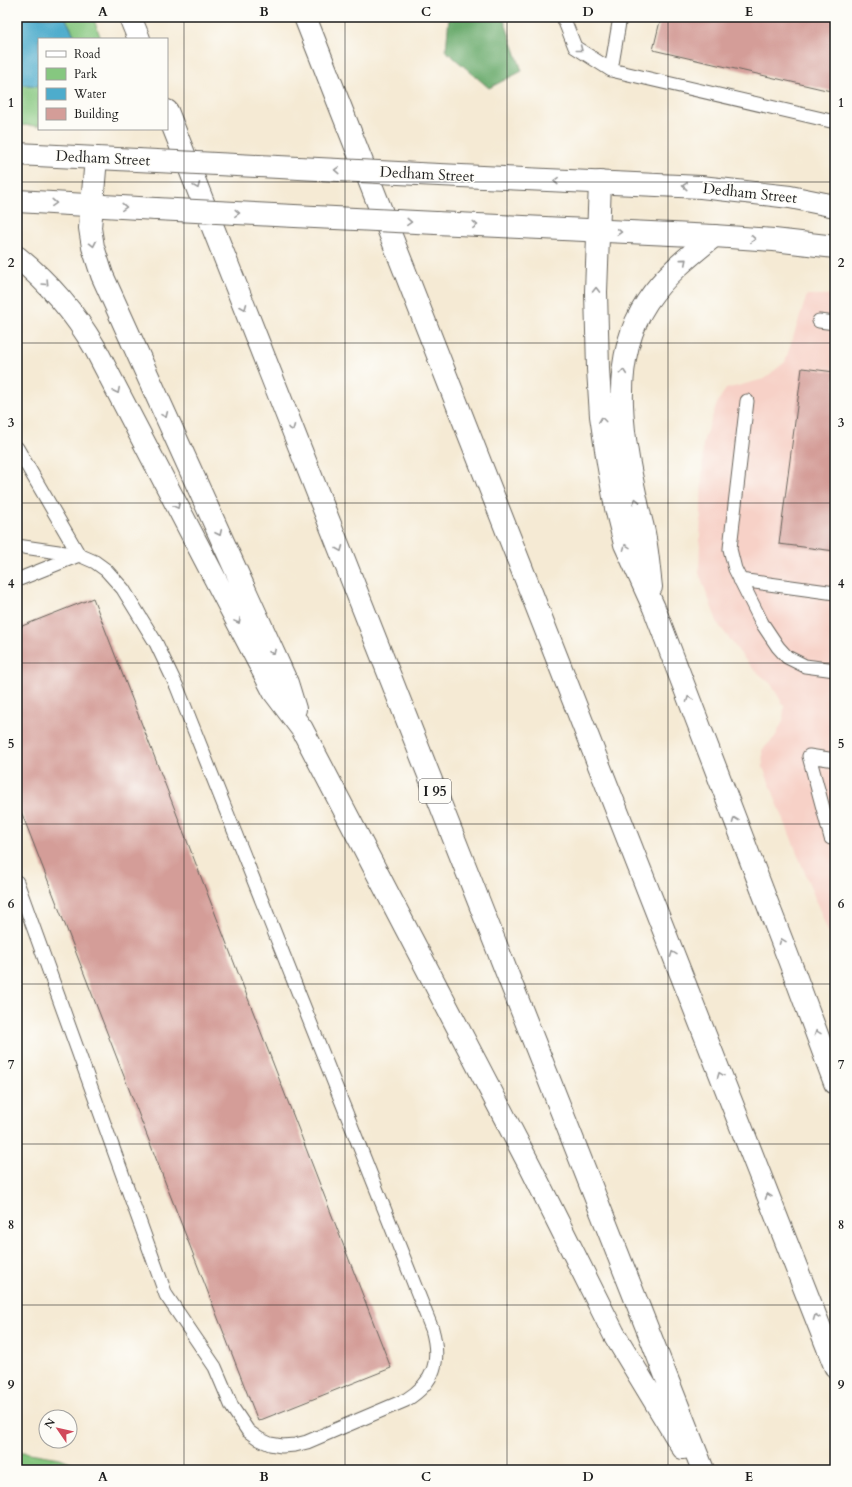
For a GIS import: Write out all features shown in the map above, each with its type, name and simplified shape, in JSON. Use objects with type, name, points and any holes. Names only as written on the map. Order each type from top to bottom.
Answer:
[{"type":"main road","points":[[130,17],[139,38]]},
{"type":"main road","points":[[305,17],[835,1366]]},
{"type":"main road","name":"I 95","points":[[168,114],[703,1470]]},
{"type":"main road","name":"Dedham Street","points":[[17,154],[724,189],[790,197],[835,206]]},
{"type":"main road","points":[[96,158],[90,220],[91,237],[102,275],[287,683],[302,729],[531,1168],[614,1334],[696,1470]]},
{"type":"main road","points":[[600,182],[596,292],[601,416],[616,508],[625,544],[654,608],[835,1083]]},
{"type":"main road","points":[[17,201],[714,236],[774,240],[835,247]]},
{"type":"main road","points":[[654,608],[646,539],[630,466],[622,413],[625,360],[635,324],[655,291],[682,262],[714,236]]},
{"type":"main road","points":[[17,257],[39,276],[53,291],[86,333],[274,692],[302,729]]},
{"type":"lane","points":[[563,17],[575,47],[611,70],[835,122]]},
{"type":"lane","points":[[611,70],[620,17]]},
{"type":"lane","points":[[819,321],[835,323]]},
{"type":"lane","points":[[747,402],[731,539],[732,560],[740,580],[762,623],[778,647],[788,657],[805,666],[835,670]]},
{"type":"lane","points":[[17,448],[79,555]]},
{"type":"lane","points":[[17,470],[32,472]]},
{"type":"lane","points":[[17,546],[79,555],[95,562],[106,570],[123,589],[156,643],[178,687],[432,1329],[435,1342],[435,1364],[425,1386],[416,1394],[406,1400],[307,1442],[294,1445],[282,1446],[270,1444],[259,1439],[248,1431],[232,1407],[215,1367],[166,1295],[17,882]]},
{"type":"lane","points":[[17,580],[79,555]]},
{"type":"lane","points":[[740,580],[835,593]]},
{"type":"lane","points":[[834,842],[809,756],[835,760]]},
{"type":"shaded area","points":[[807,295],[835,295],[835,949],[763,767],[762,750],[775,737],[783,721],[784,706],[771,684],[750,666],[718,624],[699,573],[703,442],[718,401],[726,389],[764,379],[785,362]]},
{"type":"green space","points":[[65,17],[93,17],[101,38],[76,38]]},
{"type":"green space","points":[[449,17],[503,17],[522,71],[489,88],[446,51]]},
{"type":"green space","points":[[17,84],[38,86],[38,126],[17,125]]},
{"type":"green space","points":[[17,1451],[60,1458],[90,1470],[17,1470]]},
{"type":"water","points":[[17,17],[65,17],[76,38],[38,38],[38,86],[17,84]]},
{"type":"building","points":[[661,17],[835,17],[835,92],[653,50]]},
{"type":"building","points":[[802,368],[835,372],[835,551],[779,544]]},
{"type":"building","points":[[93,598],[391,1368],[258,1421],[17,801],[17,628]]}]
